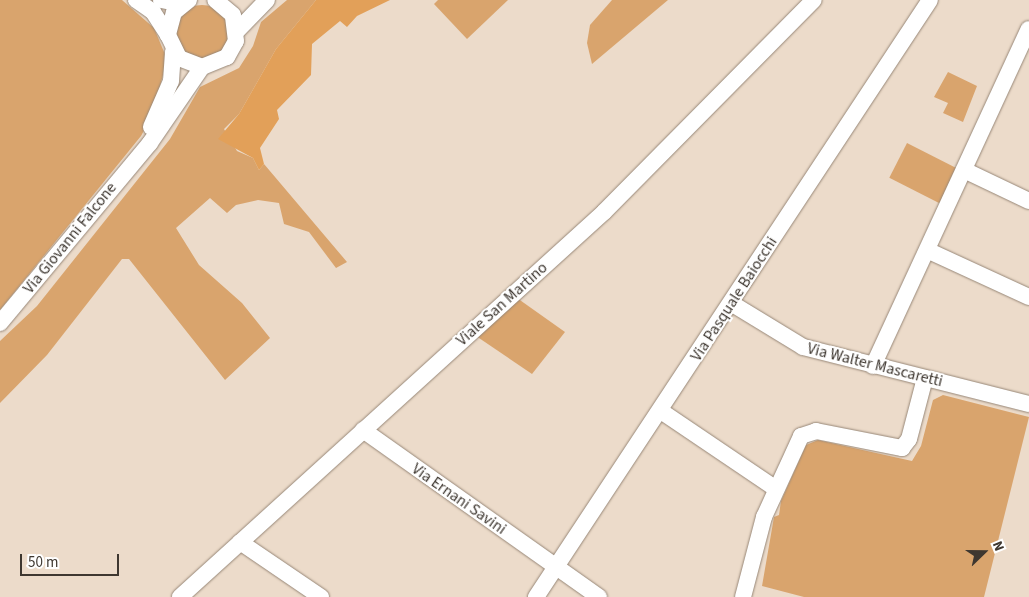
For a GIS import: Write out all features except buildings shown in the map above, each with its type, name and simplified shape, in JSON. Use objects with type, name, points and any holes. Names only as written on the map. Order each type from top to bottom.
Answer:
[{"type":"street","points":[[136,0],[153,12],[168,35],[173,51],[185,62],[202,67],[227,57],[237,31],[267,0]]},
{"type":"street","points":[[161,0],[185,2]]},
{"type":"street","name":"Viale San Martino","points":[[180,597],[604,212],[814,0]]},
{"type":"street","name":"Via Pasquale Baiocchi","points":[[536,597],[661,411],[930,0]]},
{"type":"street","points":[[223,1],[232,15],[237,31]]},
{"type":"street","points":[[168,35],[169,23],[185,2]]},
{"type":"street","points":[[873,366],[929,251],[1029,29]]},
{"type":"street","name":"Via Giovanni Falcone","points":[[138,153],[171,81],[173,51]]},
{"type":"street","name":"Via Giovanni Falcone","points":[[0,322],[138,153],[159,130],[202,67]]},
{"type":"street","points":[[964,170],[1029,201]]},
{"type":"street","points":[[929,251],[1029,298]]},
{"type":"street","name":"Via Walter Mascaretti","points":[[732,303],[795,344],[873,366],[1029,404]]},
{"type":"street","points":[[744,597],[776,489],[796,442],[808,433],[816,431],[902,448],[909,439],[925,378]]},
{"type":"street","points":[[661,411],[776,489]]},
{"type":"street","name":"Via Ernani Savini","points":[[363,430],[599,597]]},
{"type":"street","points":[[240,542],[321,597]]},
{"type":"shaded area","points":[[0,0],[122,0],[154,28],[167,59],[153,114],[141,136],[0,310]]},
{"type":"shaded area","points":[[287,0],[316,0],[276,49],[239,114],[224,129],[237,151],[253,158],[259,170],[264,164],[347,262],[336,268],[309,232],[284,224],[279,203],[258,200],[236,205],[227,213],[210,198],[176,228],[199,265],[242,303],[270,338],[225,380],[129,259],[122,259],[47,355],[0,403],[0,341],[37,306],[170,139],[200,87],[239,68],[253,46],[261,22]]},
{"type":"shaded area","points":[[316,0],[390,0],[357,16],[347,27],[340,21],[312,44],[311,75],[277,110],[279,119],[260,148],[264,164],[259,170],[253,158],[218,139],[239,114],[276,49]]},
{"type":"shaded area","points":[[438,0],[508,0],[467,39],[434,4]]},
{"type":"shaded area","points":[[612,0],[668,0],[592,64],[587,43],[590,25]]},
{"type":"shaded area","points":[[197,5],[207,5],[217,9],[225,17],[229,32],[225,47],[217,55],[207,59],[197,59],[187,55],[179,47],[175,37],[175,27],[179,17],[187,9]]},
{"type":"shaded area","points":[[948,72],[977,86],[963,122],[943,113],[948,103],[934,97]]},
{"type":"shaded area","points":[[907,143],[959,169],[941,204],[889,178]]},
{"type":"shaded area","points":[[517,298],[565,332],[532,374],[476,336]]},
{"type":"shaded area","points":[[943,395],[1029,417],[984,597],[804,597],[762,586],[774,517],[779,515],[781,501],[806,445],[818,440],[912,461],[921,446],[933,400]]}]
